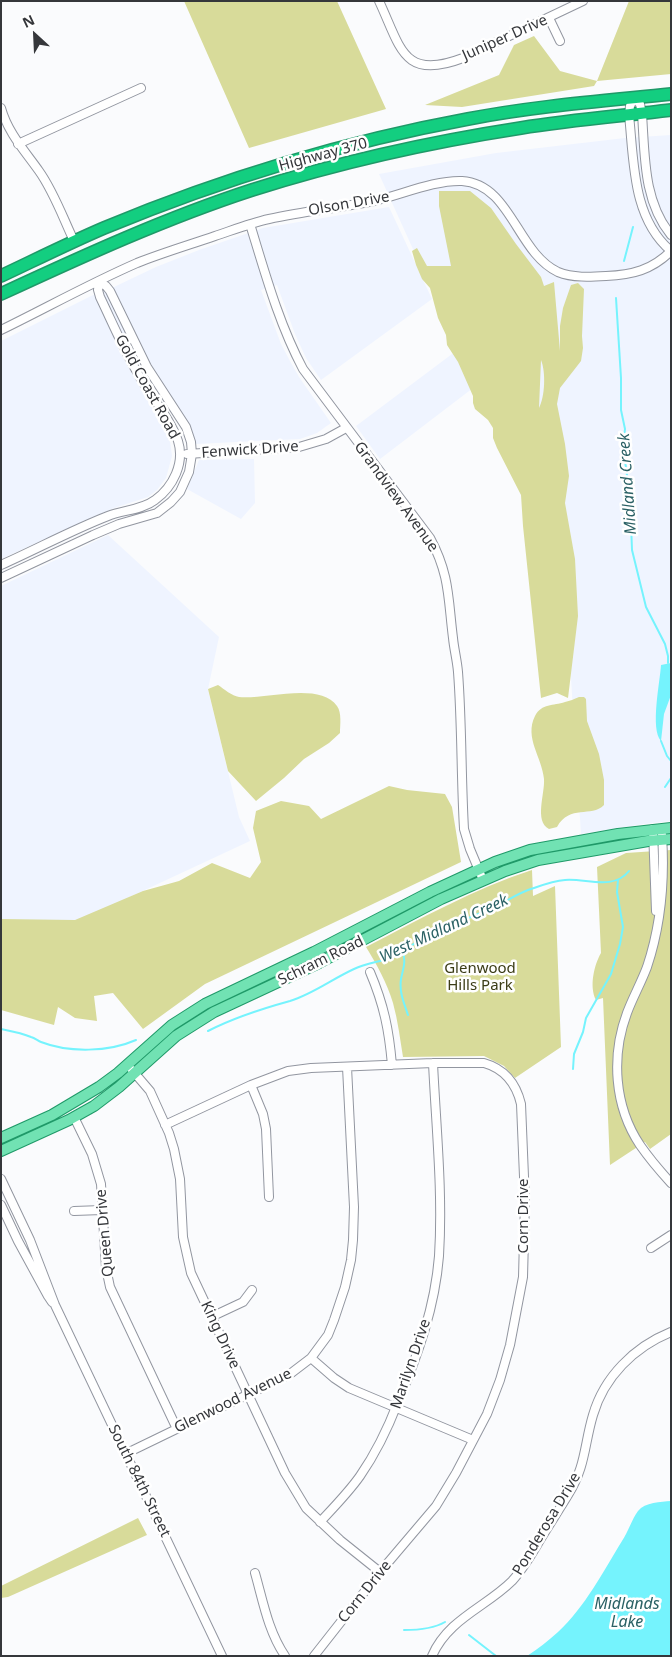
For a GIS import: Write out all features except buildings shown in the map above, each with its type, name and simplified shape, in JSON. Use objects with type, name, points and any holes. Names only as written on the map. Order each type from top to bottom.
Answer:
[{"type":"highway","name":"Highway 370","points":[[1,276],[74,241],[204,189],[272,166],[343,146],[426,127],[501,113],[671,94]]},
{"type":"highway","name":"Highway 370","points":[[1,294],[80,257],[220,201],[374,156],[523,128],[671,110]]},
{"type":"main road","name":"Schram Road","points":[[1,1138],[70,1106],[100,1087],[172,1025],[217,997],[314,952],[430,892],[478,870],[536,849],[618,834],[662,829]]},
{"type":"main road","name":"Schram Road","points":[[1,1151],[74,1117],[106,1097],[135,1074],[176,1036],[214,1012],[319,963],[441,899],[483,880],[538,860],[662,840]]},
{"type":"street","name":"Juniper Drive","points":[[382,2],[406,57],[423,66],[448,63],[583,1]]},
{"type":"street","points":[[549,18],[560,42]]},
{"type":"street","points":[[18,144],[141,88]]},
{"type":"street","points":[[671,235],[655,210],[650,194],[642,114],[640,104],[634,98],[630,106],[629,115],[636,182],[647,221],[657,237],[671,251]]},
{"type":"street","points":[[1,108],[18,144],[44,180],[74,241]]},
{"type":"street","name":"Olson Drive","points":[[1,330],[152,258],[250,224],[284,216],[373,201],[444,183],[461,181],[473,184],[492,194],[503,206],[536,255],[559,272],[586,277],[631,274],[649,268],[671,251]]},
{"type":"street","name":"Grandview Avenue","points":[[250,224],[267,278],[294,351],[303,369],[430,538],[445,573],[458,669],[464,828],[470,849],[483,880]]},
{"type":"street","name":"Gold Coast Road","points":[[99,282],[110,291],[147,367],[186,427],[191,442],[192,454]]},
{"type":"street","name":"Gold Coast Road","points":[[99,282],[98,290],[104,304],[137,373],[178,440],[180,454]]},
{"type":"street","name":"Fenwick Drive","points":[[180,454],[299,447],[326,439],[346,428]]},
{"type":"street","points":[[1,565],[108,516],[147,505],[154,501],[169,487],[174,479],[180,454]]},
{"type":"street","points":[[1,578],[119,524],[156,513],[171,502],[180,492],[186,480],[192,454]]},
{"type":"street","points":[[71,532],[76,543]]},
{"type":"street","points":[[662,829],[657,922],[647,966],[627,1013],[620,1038],[617,1075],[622,1106],[629,1126],[642,1148],[671,1183]]},
{"type":"street","points":[[370,972],[379,993],[385,1016],[392,1065]]},
{"type":"street","name":"Corn Drive","points":[[166,1125],[251,1085],[288,1071],[475,1062],[492,1065],[499,1069],[511,1079],[519,1094],[525,1201],[523,1277],[510,1345],[500,1380],[487,1414],[436,1506],[380,1572],[314,1656]]},
{"type":"street","name":"Marilyn Drive","points":[[320,1522],[361,1475],[378,1446],[396,1408],[418,1353],[434,1292],[439,1257],[440,1202],[432,1063]]},
{"type":"street","name":"King Drive","points":[[127,1065],[150,1091],[166,1125],[179,1171],[182,1228],[186,1254],[211,1317],[247,1395],[295,1491],[306,1508],[380,1572]]},
{"type":"street","name":"Glenwood Avenue","points":[[125,1454],[290,1374],[311,1358],[324,1342],[345,1287],[352,1246],[354,1207],[347,1067]]},
{"type":"street","points":[[251,1085],[263,1114],[266,1129],[269,1197]]},
{"type":"street","name":"Queen Drive","points":[[74,1117],[92,1154],[100,1177],[106,1268],[110,1287],[177,1429]]},
{"type":"street","name":"South 84th Street","points":[[1,1179],[30,1240],[55,1305],[222,1656]]},
{"type":"street","name":"South 84th Street","points":[[1,1205],[48,1296],[55,1305]]},
{"type":"street","points":[[74,1211],[102,1210]]},
{"type":"street","points":[[651,1248],[671,1235]]},
{"type":"street","points":[[211,1317],[243,1302],[252,1290]]},
{"type":"street","name":"Ponderosa Drive","points":[[432,1656],[454,1625],[500,1592],[524,1567],[570,1493],[579,1475],[585,1456],[593,1415],[608,1383],[619,1368],[638,1350],[658,1337],[671,1332]]},
{"type":"street","points":[[311,1358],[349,1388],[473,1440]]},
{"type":"street","points":[[255,1573],[271,1630],[285,1656]]},
{"type":"shaded area","points":[[671,135],[671,821],[581,834],[565,585],[379,174],[496,153],[625,138]]},
{"type":"shaded area","points":[[389,207],[432,299],[321,380],[306,358],[277,285],[261,290],[281,344],[299,377],[331,423],[317,433],[300,439],[195,444],[185,419],[137,339],[118,349],[170,441],[172,456],[166,478],[157,490],[148,497],[114,508],[1,559],[1,341],[91,296],[199,250],[263,228]]},
{"type":"shaded area","points":[[456,351],[473,388],[380,459],[356,426]]},
{"type":"shaded area","points":[[254,459],[255,503],[241,519],[187,489],[199,460]]},
{"type":"shaded area","points":[[108,535],[219,637],[208,689],[239,817],[250,841],[1,957],[1,586]]},
{"type":"green space","points":[[184,1],[337,1],[386,109],[249,148]]},
{"type":"green space","points":[[629,1],[671,1],[671,74],[597,81]]},
{"type":"green space","points":[[534,36],[560,71],[597,81],[594,86],[462,107],[425,105],[499,75],[514,45]]},
{"type":"green space","points":[[439,191],[470,191],[491,208],[541,277],[544,286],[554,282],[560,351],[560,326],[563,308],[571,285],[578,283],[584,289],[581,361],[560,388],[557,404],[569,476],[565,503],[575,559],[578,616],[568,698],[557,693],[541,698],[521,495],[497,448],[493,438],[493,428],[488,420],[475,409],[473,396],[458,362],[447,345],[446,335],[438,318],[430,288],[422,279],[412,251],[417,248],[427,266],[451,266],[439,206]],"holes":[[[541,360],[543,365],[544,391],[539,408]]]},
{"type":"green space","points":[[218,685],[239,697],[291,693],[318,694],[329,699],[339,709],[340,733],[329,743],[304,759],[256,801],[228,771],[208,689]]},
{"type":"green space","points":[[579,697],[586,699],[587,721],[599,754],[604,780],[604,805],[593,811],[574,813],[562,820],[557,827],[549,829],[542,820],[541,814],[544,779],[532,740],[532,724],[535,716],[541,709]]},
{"type":"green space","points":[[389,786],[445,794],[452,807],[461,862],[205,984],[143,1029],[113,993],[94,996],[97,1021],[75,1018],[58,1007],[54,1025],[1,1010],[1,919],[75,920],[143,891],[179,881],[212,863],[250,878],[261,862],[253,828],[256,811],[281,801],[309,806],[321,819]]},
{"type":"green space","points":[[671,850],[671,1134],[650,1149],[645,1142],[610,1165],[603,998],[596,1000],[593,989],[594,970],[601,953],[597,867],[626,853]]},
{"type":"green space","name":"Glenwood Hills Park","points":[[532,870],[533,896],[555,886],[561,1047],[515,1078],[504,1066],[484,1056],[403,1057],[391,996],[366,947],[468,895]]},
{"type":"green space","points":[[138,1518],[147,1535],[8,1597],[1,1598],[1,1586]]},
{"type":"water","points":[[671,663],[671,695],[664,714],[661,741],[656,726],[656,705],[661,665]]},
{"type":"water","name":"Midlands Lake","points":[[671,1501],[671,1656],[527,1656],[558,1632],[577,1612],[601,1577],[638,1511],[649,1504]]},
{"type":"waterway","name":"Midland Creek","points":[[624,261],[633,227]]},
{"type":"waterway","name":"Midland Creek","points":[[616,298],[621,410],[625,429],[623,446],[630,497],[632,550],[646,607],[665,644],[668,663]]},
{"type":"waterway","points":[[661,741],[671,761]]},
{"type":"waterway","name":"West Midland Creek","points":[[665,787],[671,778]]},
{"type":"waterway","name":"West Midland Creek","points":[[208,1031],[248,1014],[298,998],[359,967],[393,957],[434,932],[489,909],[520,893],[565,880],[615,881],[629,871]]},
{"type":"waterway","points":[[573,1069],[574,1054],[583,1032],[586,1018],[611,974],[620,944],[623,927],[617,892],[618,880]]},
{"type":"waterway","points":[[403,952],[404,963],[401,988],[408,1015]]},
{"type":"waterway","name":"West Midland Creek","points":[[1,1029],[24,1034],[52,1046],[76,1049],[101,1049],[136,1040]]},
{"type":"waterway","points":[[404,1630],[426,1629],[445,1622]]},
{"type":"waterway","points":[[469,1635],[496,1656]]}]
